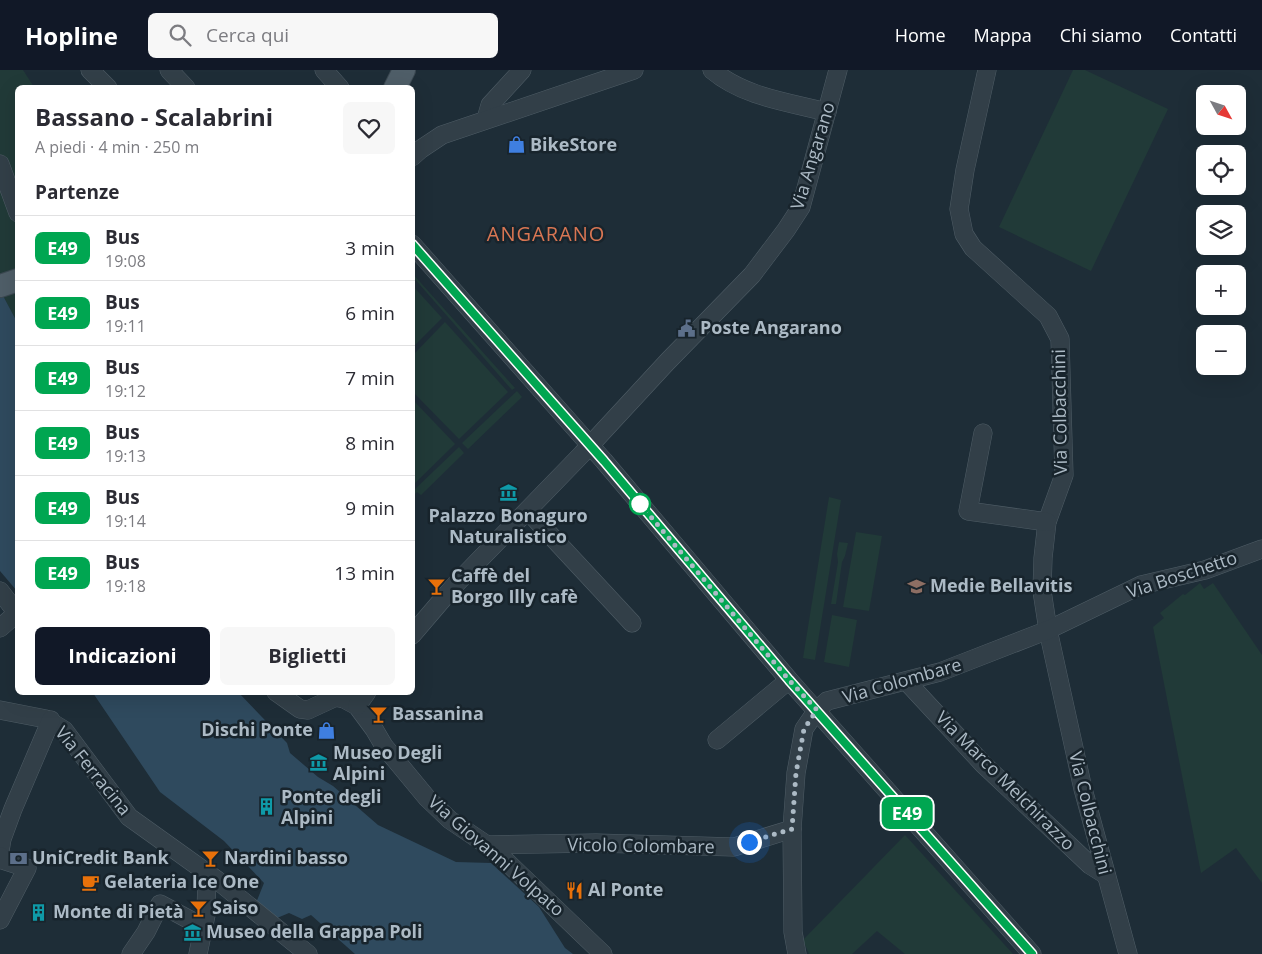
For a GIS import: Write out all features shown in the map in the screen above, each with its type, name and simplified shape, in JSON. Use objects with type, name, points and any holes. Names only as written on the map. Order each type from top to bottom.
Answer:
[{"type":"main road","points":[[0,286],[15,281]]},
{"type":"street","points":[[90,70],[105,85]]},
{"type":"street","points":[[168,70],[182,85]]},
{"type":"street","points":[[324,70],[337,85]]},
{"type":"street","points":[[486,119],[490,105],[522,70]]},
{"type":"street","points":[[415,137],[442,134],[634,70]]},
{"type":"street","points":[[712,70],[724,80],[746,91],[827,112]]},
{"type":"street","name":"Via Angarano","points":[[415,632],[453,588],[752,275],[786,230],[801,207],[838,70]]},
{"type":"street","name":"Via Colbacchini","points":[[987,70],[967,161],[959,209],[964,234],[974,248],[1048,316],[1060,339],[1064,475],[1047,522],[1042,591],[1048,630],[1082,789],[1128,954]]},
{"type":"street","points":[[415,154],[442,134]]},
{"type":"street","points":[[0,164],[15,205]]},
{"type":"street","points":[[415,247],[590,445],[789,680],[1032,954]]},
{"type":"street","points":[[983,433],[968,511],[1047,522]]},
{"type":"street","points":[[528,511],[632,623]]},
{"type":"street","name":"Via Boschetto","points":[[1048,630],[1141,585],[1205,570],[1262,549]]},
{"type":"street","points":[[0,591],[15,610]]},
{"type":"street","points":[[0,628],[15,615]]},
{"type":"street","name":"Via Colombare","points":[[817,710],[827,702],[907,682],[981,657],[1048,630]]},
{"type":"street","points":[[717,740],[789,680]]},
{"type":"street","name":"Via Marco Melchirazzo","points":[[907,682],[983,764],[1090,865],[1106,875]]},
{"type":"street","points":[[280,695],[300,709],[308,710],[336,698],[362,700]]},
{"type":"street","name":"Via Giovanni Volpato","points":[[362,700],[371,724],[384,746],[427,798],[450,820],[487,845],[603,954]]},
{"type":"street","points":[[0,710],[51,720],[13,809],[2,839],[0,851]]},
{"type":"street","points":[[797,954],[793,932],[792,829],[796,773],[804,729],[817,710]]},
{"type":"street","name":"Via Ferracina","points":[[51,720],[64,730],[77,746],[129,817],[207,874],[308,954]]},
{"type":"street","name":"Vicolo Colombare","points":[[487,845],[596,844],[734,847],[792,829]]},
{"type":"street","points":[[0,856],[2,860],[27,868],[0,920]]},
{"type":"street","points":[[198,954],[208,901],[207,874]]},
{"type":"street","points":[[132,954],[160,904],[204,928]]},
{"type":"green space","points":[[0,70],[23,70],[33,85],[15,85],[15,318],[0,290]]},
{"type":"green space","points":[[1073,70],[1085,70],[1168,109],[1091,271],[999,227]]},
{"type":"green space","points":[[415,276],[515,388],[512,390],[415,279]]},
{"type":"green space","points":[[415,288],[442,318],[415,345]]},
{"type":"green space","points":[[445,322],[508,392],[459,439],[415,394],[415,353]]},
{"type":"green space","points":[[517,391],[522,397],[468,449],[462,443]]},
{"type":"green space","points":[[415,402],[455,444],[415,483]]},
{"type":"green space","points":[[459,447],[464,453],[421,495],[417,492],[415,494],[415,489]]},
{"type":"green space","points":[[829,497],[841,500],[815,660],[803,658]]},
{"type":"green space","points":[[856,532],[882,536],[869,611],[843,607]]},
{"type":"green space","points":[[839,542],[848,543],[842,562],[836,604],[831,604],[838,562]]},
{"type":"green space","points":[[1200,583],[1204,589],[1213,583],[1262,655],[1262,883],[1236,848],[1201,873],[1153,627],[1164,618],[1160,613]]},
{"type":"green space","points":[[832,615],[857,620],[849,667],[824,662]]},
{"type":"green space","points":[[905,835],[1013,954],[905,954],[877,931],[852,954],[809,954],[803,940]]},
{"type":"water","points":[[0,290],[15,318],[15,589],[0,571]]},
{"type":"water","points":[[94,695],[241,695],[287,743],[290,753],[318,777],[333,786],[378,825],[456,862],[491,863],[539,907],[565,948],[573,954],[355,954],[311,915],[302,919],[289,913],[277,918],[256,903],[264,883],[224,841],[160,792]]},
{"type":"bus line","name":"E49","points":[[415,247],[604,461],[789,680],[1032,954]]},
{"type":"place","name":"BikeStore","points":[[516,145]]},
{"type":"place","name":"Poste Angarano","points":[[686,328]]},
{"type":"place","name":"Palazzo Bonaguro Naturalistico","points":[[508,493]]},
{"type":"place","name":"Caffè del Borgo Illy cafè","points":[[437,586]]},
{"type":"place","name":"Medie Bellavitis","points":[[916,586]]},
{"type":"place","name":"Bassanina","points":[[378,714]]},
{"type":"place","name":"Dischi Ponte","points":[[327,730]]},
{"type":"place","name":"Museo Degli Alpini","points":[[319,763]]},
{"type":"place","name":"Ponte degli Alpini","points":[[267,807]]},
{"type":"place","name":"UniCredit Bank","points":[[18,858]]},
{"type":"place","name":"Nardini basso","points":[[210,858]]},
{"type":"place","name":"Gelateria Ice One","points":[[90,882]]},
{"type":"place","name":"Al Ponte","points":[[574,890]]},
{"type":"place","name":"Saiso","points":[[198,908]]},
{"type":"place","name":"Monte di Pietà","points":[[39,912]]},
{"type":"place","name":"Museo della Grappa Poli","points":[[192,932]]},
{"type":"district","name":"ANGARANO","points":[[546,234]]},
{"type":"route","points":[[640,504],[789,680],[817,710],[804,729],[796,773],[792,829],[749,842]]}]
